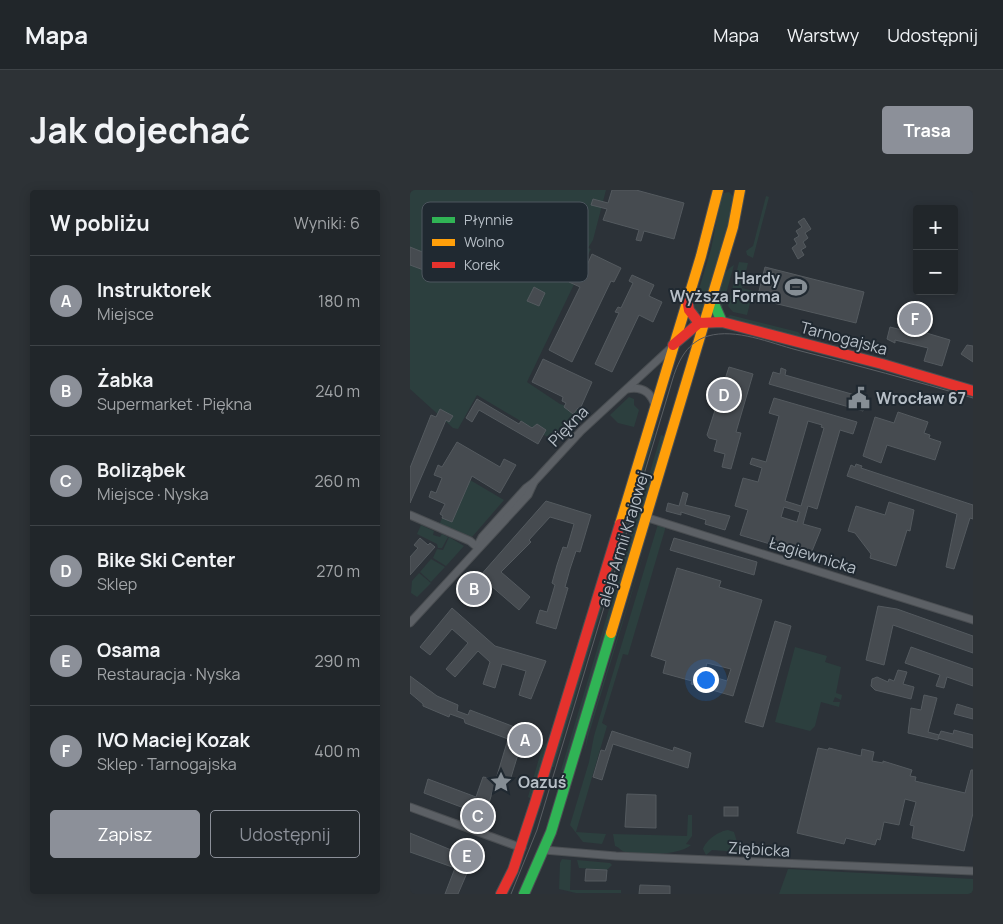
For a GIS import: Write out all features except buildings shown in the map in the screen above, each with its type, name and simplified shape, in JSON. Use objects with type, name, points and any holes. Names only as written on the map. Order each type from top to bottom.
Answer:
[{"type":"main road","name":"aleja Armii Krajowej","points":[[501,894],[522,848],[719,192]]},
{"type":"main road","name":"aleja Armii Krajowej","points":[[524,894],[544,850],[702,322],[712,299],[738,193]]},
{"type":"main road","points":[[673,346],[702,322],[689,310],[687,299]]},
{"type":"main road","points":[[712,299],[722,322]]},
{"type":"main road","name":"Tarnogajska","points":[[702,322],[722,322],[882,364],[973,391]]},
{"type":"street","name":"Piękna","points":[[410,623],[478,548],[482,537],[526,488],[534,482],[581,431],[673,346]]},
{"type":"street","points":[[624,390],[641,388],[650,395],[655,406]]},
{"type":"street","points":[[410,515],[470,541],[478,548]]},
{"type":"street","name":"Łagiewnicka","points":[[645,517],[973,620]]},
{"type":"street","points":[[410,807],[522,848]]},
{"type":"street","name":"Ziębicka","points":[[544,850],[616,856],[973,872]]},
{"type":"green space","points":[[410,190],[606,190],[593,240],[588,248],[588,202],[422,202],[422,282],[575,282],[527,382],[560,404],[588,413],[556,442],[477,395],[458,429],[453,428],[410,389]]},
{"type":"green space","points":[[729,192],[734,197],[728,228],[705,309],[697,312],[694,306],[711,249],[721,198],[724,193]]},
{"type":"green space","points":[[766,196],[769,197],[753,258],[747,255],[746,251],[753,246]]},
{"type":"green space","points":[[739,262],[748,263],[742,288],[753,291],[747,315],[733,312],[728,306]]},
{"type":"green space","points":[[734,265],[721,312],[718,299],[720,286],[725,273]]},
{"type":"green space","points":[[730,315],[798,332],[805,339],[733,319],[728,317]]},
{"type":"green space","points":[[629,397],[634,399],[634,405],[639,410],[634,427],[618,423],[610,415]]},
{"type":"green space","points":[[651,432],[655,433],[554,767],[551,767]]},
{"type":"green space","points":[[661,435],[665,436],[564,770],[561,770]]},
{"type":"green space","points":[[470,480],[504,500],[472,537],[426,518],[440,523],[442,518],[452,522]]},
{"type":"green space","points":[[658,524],[666,526],[628,655],[623,654],[602,723],[607,726],[576,832],[606,834],[602,844],[583,842],[570,825],[589,762],[594,736]]},
{"type":"green space","points":[[421,525],[434,531],[433,535],[440,537],[442,534],[448,537],[442,548],[438,548],[437,544],[417,534]]},
{"type":"green space","points":[[650,533],[588,737],[585,751],[587,734]]},
{"type":"green space","points":[[449,537],[464,546],[446,566],[433,558],[437,549],[443,550]]},
{"type":"green space","points":[[431,559],[445,567],[431,582],[420,572]]},
{"type":"green space","points":[[419,573],[431,583],[417,597],[411,593],[412,581]]},
{"type":"green space","points":[[586,614],[587,616],[532,799],[528,797],[542,748],[548,741]]},
{"type":"green space","points":[[795,647],[827,656],[825,662],[841,667],[836,693],[842,695],[841,700],[835,697],[833,702],[840,702],[839,707],[821,702],[815,726],[810,731],[775,722]]},
{"type":"green space","points":[[688,815],[692,815],[692,836],[686,844],[691,845],[685,849],[669,853],[640,854],[625,852],[615,846],[613,834],[687,836]]},
{"type":"green space","points":[[728,830],[734,832],[738,852],[712,850],[706,855],[703,849],[707,842],[717,834]]},
{"type":"green space","points":[[562,859],[571,860],[570,890],[621,890],[621,893],[576,893],[559,889],[560,863]]},
{"type":"green space","points":[[577,860],[610,863],[612,865],[607,870],[579,868]]},
{"type":"green space","points":[[788,869],[973,879],[973,894],[779,894]]},
{"type":"tram line","points":[[511,894],[537,830],[673,378],[685,352],[695,342],[708,336],[719,334],[741,335],[973,398]]},
{"type":"traffic: fast","points":[[712,299],[722,322]]},
{"type":"traffic: fast","points":[[524,894],[551,832],[611,633]]},
{"type":"traffic: slow","points":[[620,524],[701,256],[718,190]]},
{"type":"traffic: slow","points":[[611,633],[733,227],[740,190]]},
{"type":"traffic: jam","points":[[687,299],[689,310],[699,323]]},
{"type":"traffic: jam","points":[[673,345],[699,323],[722,322],[882,364],[973,391]]},
{"type":"traffic: jam","points":[[501,894],[513,870],[535,803],[620,524]]},
{"type":"place","name":"Hardy Wyższa Forma","points":[[796,287]]},
{"type":"place","name":"IVO Maciej Kozak","points":[[915,319]]},
{"type":"place","name":"Bike Ski Center","points":[[724,395]]},
{"type":"place","name":"Wrocław 67","points":[[859,398]]},
{"type":"place","name":"Żabka","points":[[474,589]]},
{"type":"place","name":"Instruktorek","points":[[525,740]]},
{"type":"place","name":"Oazuś","points":[[501,782]]},
{"type":"place","name":"Boliząbek","points":[[478,816]]},
{"type":"place","name":"Osama","points":[[467,856]]}]
